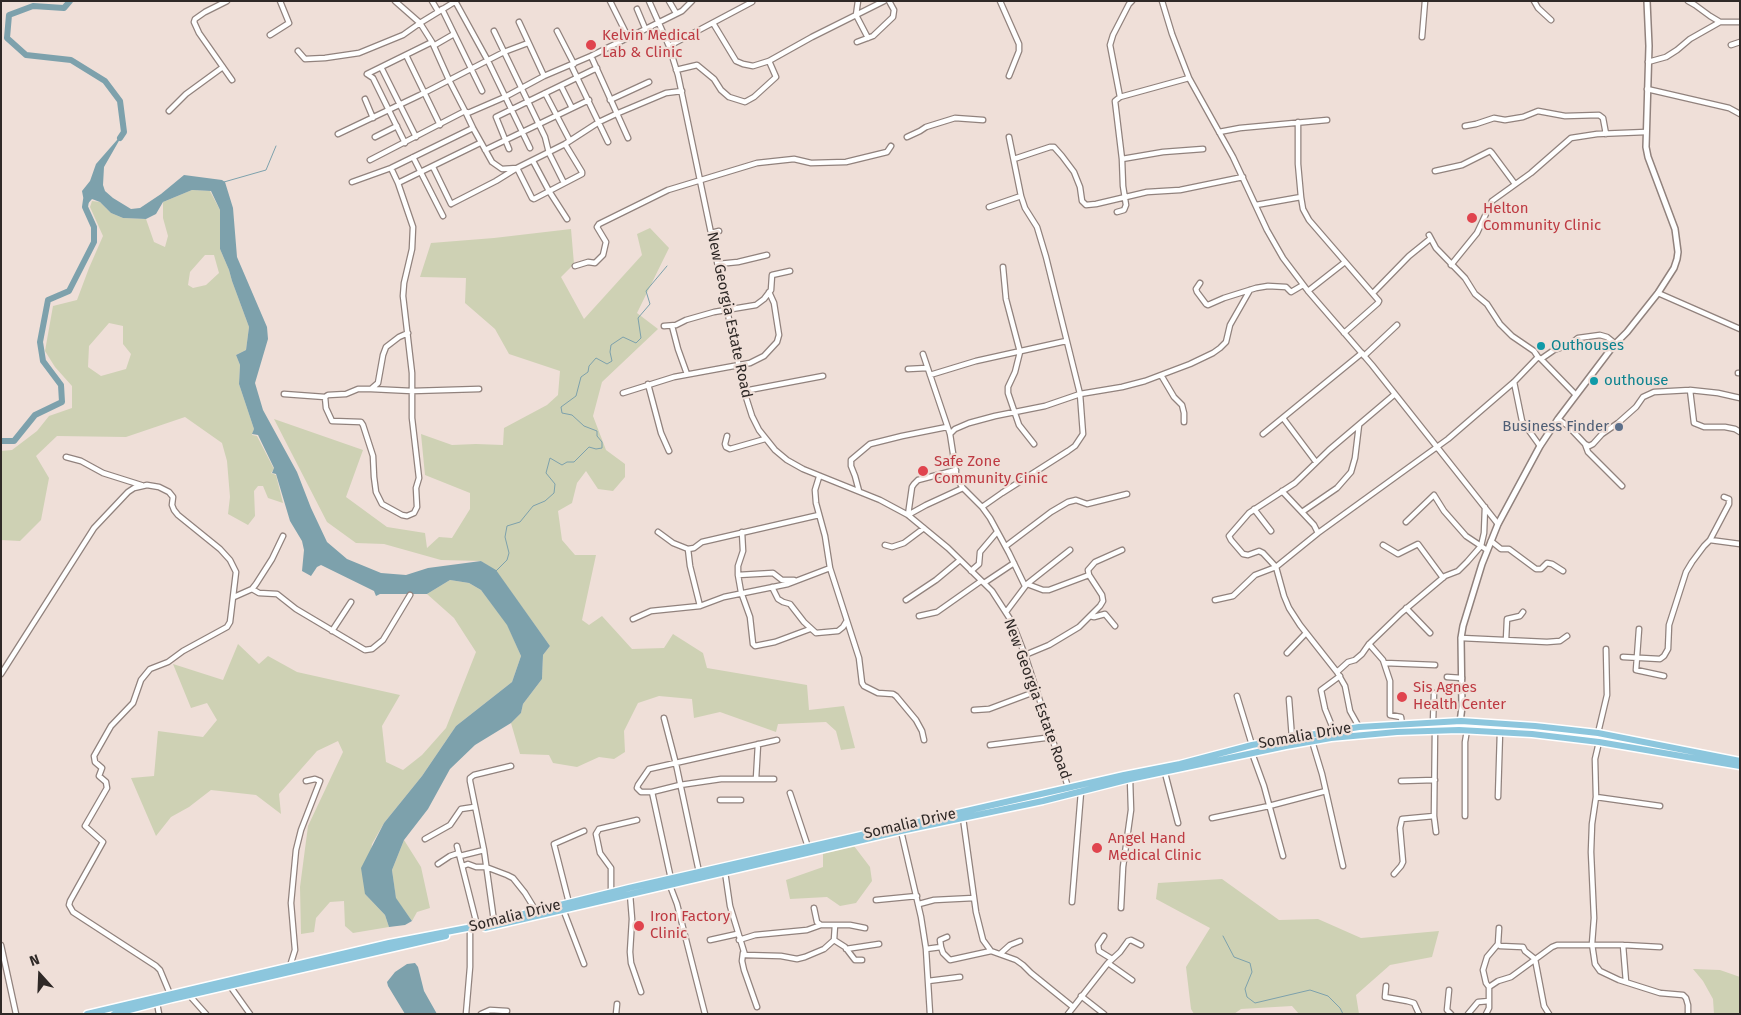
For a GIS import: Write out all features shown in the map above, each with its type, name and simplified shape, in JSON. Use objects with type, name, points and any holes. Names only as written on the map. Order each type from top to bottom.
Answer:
[{"type":"main road","name":"Somalia Drive","points":[[114,1014],[157,1002],[630,894],[699,872],[1070,791],[1124,775],[1180,764],[1252,745],[1359,727],[1461,720],[1535,726],[1598,733],[1740,760]]},
{"type":"main road","name":"Somalia Drive","points":[[87,1014],[389,943],[477,925],[610,892],[725,872],[901,831],[1044,801],[1070,791],[1081,792],[1312,741],[1356,735],[1467,730],[1532,734],[1599,742],[1740,766]]},
{"type":"street","points":[[227,1],[205,12],[194,22],[199,33],[232,80]]},
{"type":"street","points":[[270,35],[289,22],[280,1]]},
{"type":"street","points":[[395,1],[420,23],[434,43],[449,80],[480,143],[492,162],[497,167],[506,169],[517,168]]},
{"type":"street","points":[[432,1],[440,10],[454,34],[482,91]]},
{"type":"street","points":[[298,51],[305,59],[359,53],[403,36],[455,1],[488,61],[530,148]]},
{"type":"street","points":[[610,1],[628,37]]},
{"type":"street","name":"New Georgia Estate Road","points":[[649,1],[669,46],[682,91],[738,365],[752,416],[765,439],[787,460],[819,477],[895,507],[924,528],[983,582],[1006,612],[1025,655],[1070,791]]},
{"type":"street","points":[[669,1],[676,13]]},
{"type":"street","points":[[370,160],[465,111],[472,112],[544,76],[591,56],[658,21],[682,11],[692,1]]},
{"type":"street","points":[[858,1],[856,15],[868,38]]},
{"type":"street","points":[[713,23],[736,61],[753,66],[769,61],[884,1]]},
{"type":"street","points":[[857,42],[868,38],[885,26],[893,17],[894,10],[889,1]]},
{"type":"street","points":[[1000,1],[1019,44],[1019,51],[1009,76]]},
{"type":"street","points":[[1120,97],[1110,45],[1132,1]]},
{"type":"street","points":[[1162,1],[1189,78],[1243,177],[1267,230],[1283,258],[1363,354],[1498,524]]},
{"type":"street","points":[[1422,37],[1425,1]]},
{"type":"street","points":[[1534,1],[1538,8],[1551,20]]},
{"type":"street","points":[[1459,730],[1461,720],[1462,638],[1470,602],[1487,550],[1498,524],[1540,446],[1558,419],[1614,345],[1627,332],[1658,293],[1674,268],[1678,252],[1675,229],[1648,157],[1646,132],[1647,1]]},
{"type":"street","points":[[1688,1],[1720,22]]},
{"type":"street","points":[[669,46],[752,2]]},
{"type":"street","points":[[637,9],[645,28]]},
{"type":"street","points":[[519,22],[544,76]]},
{"type":"street","points":[[1648,62],[1672,54],[1690,39],[1720,22],[1740,22]]},
{"type":"street","points":[[557,30],[608,142]]},
{"type":"street","points":[[494,31],[539,124],[548,144],[549,153],[564,183]]},
{"type":"street","points":[[405,143],[374,78],[368,74],[454,34]]},
{"type":"street","points":[[1731,45],[1740,42]]},
{"type":"street","points":[[338,134],[425,93],[504,52],[528,43]]},
{"type":"street","points":[[406,55],[440,125]]},
{"type":"street","points":[[591,56],[628,138]]},
{"type":"street","points":[[676,70],[697,65],[714,79],[721,90],[729,96],[745,102],[754,97],[776,77],[769,61]]},
{"type":"street","points":[[169,111],[186,94],[224,67]]},
{"type":"street","points":[[382,67],[416,137]]},
{"type":"street","points":[[509,149],[496,119],[597,68]]},
{"type":"street","points":[[1117,212],[1126,208],[1122,159],[1114,106],[1115,101],[1120,97],[1189,78]]},
{"type":"street","points":[[610,100],[649,82]]},
{"type":"street","points":[[561,86],[572,108]]},
{"type":"street","points":[[1647,89],[1729,108],[1740,114]]},
{"type":"street","points":[[433,167],[451,204],[568,143],[599,122],[666,93],[682,91]]},
{"type":"street","points":[[517,168],[532,199],[582,174],[545,93]]},
{"type":"street","points":[[365,99],[373,118]]},
{"type":"street","points":[[484,150],[589,100]]},
{"type":"street","points":[[1464,126],[1494,118],[1505,120],[1523,117],[1538,111],[1565,116],[1599,115],[1603,118],[1606,134]]},
{"type":"street","points":[[907,137],[926,127],[955,118],[983,120]]},
{"type":"street","points":[[1219,132],[1240,128],[1327,120]]},
{"type":"street","points":[[1298,122],[1298,164],[1301,197],[1305,214],[1378,299],[1378,304],[1344,333]]},
{"type":"street","points":[[375,137],[397,126]]},
{"type":"street","points":[[352,182],[391,168],[473,128]]},
{"type":"street","points":[[1451,265],[1477,233],[1492,201],[1531,174],[1571,138],[1646,132]]},
{"type":"street","points":[[982,507],[1075,446],[1083,434],[1080,394],[1046,257],[1036,227],[1025,208],[1021,196],[1009,136]]},
{"type":"street","points":[[398,183],[480,143]]},
{"type":"street","points":[[575,266],[588,262],[595,263],[603,254],[606,242],[597,227],[599,224],[668,190],[757,163],[794,159],[811,163],[846,162],[887,152],[891,146]]},
{"type":"street","points":[[1014,159],[1054,147],[1074,172],[1084,204],[1096,204],[1147,192],[1180,190],[1243,177]]},
{"type":"street","points":[[1122,159],[1163,152],[1203,149]]},
{"type":"street","points":[[1435,171],[1462,165],[1490,152],[1515,184]]},
{"type":"street","points":[[413,158],[443,216]]},
{"type":"street","points":[[534,161],[549,191],[567,219]]},
{"type":"street","points":[[325,398],[326,408],[332,421],[362,423],[372,448],[375,466],[374,477],[378,497],[382,504],[397,513],[407,516],[416,510],[416,488],[419,478],[412,418],[412,373],[403,296],[404,283],[412,250],[413,226],[391,168]]},
{"type":"street","points":[[989,207],[1021,196]]},
{"type":"street","points":[[1256,205],[1301,197]]},
{"type":"street","points":[[711,233],[719,231]]},
{"type":"street","points":[[1373,293],[1429,237],[1451,265],[1465,278],[1475,294],[1487,304],[1500,324],[1512,336],[1534,351],[1576,395]]},
{"type":"street","points":[[718,264],[766,256]]},
{"type":"street","points":[[1308,290],[1345,262]]},
{"type":"street","points":[[1003,267],[1006,299],[1020,352],[1008,390],[1019,425],[1034,444]]},
{"type":"street","points":[[664,326],[672,326],[693,317],[756,305],[770,292],[772,275],[790,271]]},
{"type":"street","points":[[1200,283],[1196,289],[1197,292],[1208,305],[1250,290],[1276,286],[1286,287],[1291,292],[1304,284]]},
{"type":"street","points":[[950,434],[956,429],[969,424],[1045,406],[1080,394],[1122,387],[1178,370],[1220,348],[1226,342],[1230,325],[1250,290]]},
{"type":"street","points":[[623,393],[648,384],[687,374],[750,363],[764,356],[777,342],[779,335],[770,292]]},
{"type":"street","points":[[1658,293],[1740,329]]},
{"type":"street","points":[[672,326],[687,374]]},
{"type":"street","points":[[1263,434],[1397,326]]},
{"type":"street","points":[[371,389],[378,383],[386,347],[408,333]]},
{"type":"street","points":[[1215,600],[1233,596],[1254,575],[1276,567],[1318,533],[1437,447],[1514,382],[1539,358],[1569,345],[1578,338],[1600,335],[1608,337],[1614,345]]},
{"type":"street","points":[[930,375],[976,361],[1066,341]]},
{"type":"street","points":[[923,354],[950,434],[957,478],[963,488],[982,507],[1006,546],[1026,585],[1049,590],[1089,575]]},
{"type":"street","points":[[908,369],[927,368]]},
{"type":"street","points":[[1161,375],[1174,397],[1182,405],[1184,422]]},
{"type":"street","points":[[744,391],[823,376]]},
{"type":"street","points":[[1514,382],[1522,421],[1540,446]]},
{"type":"street","points":[[648,384],[661,433],[669,451]]},
{"type":"street","points":[[284,394],[325,398],[328,395],[371,389],[412,391],[479,389]]},
{"type":"street","points":[[1585,444],[1589,446],[1593,444],[1602,434],[1636,407],[1648,394],[1654,392],[1690,390],[1740,398]]},
{"type":"street","points":[[1690,390],[1694,423],[1704,427],[1725,427],[1740,432]]},
{"type":"street","points":[[1359,727],[1350,711],[1345,686],[1338,674],[1306,633],[1286,602],[1276,567],[1263,553],[1243,554],[1229,537],[1242,519],[1254,509],[1295,483],[1316,462],[1395,394]]},
{"type":"street","points":[[1283,418],[1316,462]]},
{"type":"street","points":[[1558,419],[1568,426],[1585,444],[1588,452],[1622,486]]},
{"type":"street","points":[[1302,512],[1337,488],[1351,472],[1355,458],[1359,425]]},
{"type":"street","points":[[858,491],[851,460],[870,444],[947,427]]},
{"type":"street","points":[[727,436],[725,444],[730,449],[765,439]]},
{"type":"street","points":[[66,457],[81,461],[103,473],[143,485],[159,487],[169,492],[173,497],[172,505],[174,510],[225,554],[236,572],[230,622],[224,629],[168,662],[153,667],[138,686],[132,703],[111,726],[94,756],[95,762],[102,768],[99,776],[106,782],[107,788],[85,826],[104,842],[69,905],[73,912],[156,966],[160,970],[170,994]]},
{"type":"street","points":[[908,516],[914,484],[918,480],[956,470]]},
{"type":"street","points":[[819,477],[815,490],[816,503],[830,568],[859,658],[864,686],[878,692],[896,696],[916,720],[924,740]]},
{"type":"street","points":[[1,674],[94,528],[128,492],[143,485]]},
{"type":"street","points":[[908,516],[926,505],[963,488]]},
{"type":"street","points":[[1282,491],[1314,525],[1318,533]]},
{"type":"street","points":[[1006,546],[1051,512],[1068,502],[1076,500],[1087,504],[1127,494]]},
{"type":"street","points":[[1406,522],[1434,495],[1444,511],[1466,536],[1487,550]]},
{"type":"street","points":[[1623,657],[1660,659],[1666,654],[1669,625],[1686,572],[1710,540],[1729,504],[1729,499],[1724,496]]},
{"type":"street","points":[[1334,731],[1324,706],[1321,690],[1348,662],[1355,660],[1362,654],[1369,644],[1406,608],[1443,578],[1458,571],[1481,546],[1484,533],[1485,507]]},
{"type":"street","points":[[1254,509],[1271,531]]},
{"type":"street","points":[[658,532],[674,543],[688,549],[694,548],[702,542],[819,515]]},
{"type":"street","points":[[885,545],[892,547],[904,543],[924,528]]},
{"type":"street","points":[[742,532],[742,551],[738,575],[741,592],[750,617],[754,645],[776,642],[810,629]]},
{"type":"street","points":[[971,571],[979,564],[980,552],[997,532]]},
{"type":"street","points":[[234,597],[252,589],[272,559],[283,536]]},
{"type":"street","points":[[1710,540],[1740,544]]},
{"type":"street","points":[[1491,541],[1501,549],[1509,550],[1536,569],[1541,569],[1548,563],[1563,571]]},
{"type":"street","points":[[1383,545],[1398,554],[1418,544],[1443,578]]},
{"type":"street","points":[[688,549],[690,566],[700,606]]},
{"type":"street","points":[[1006,612],[1026,585],[1070,550]]},
{"type":"street","points":[[1025,655],[1062,638],[1079,627],[1090,616],[1103,601],[1099,588],[1089,575],[1088,570],[1095,562],[1122,550]]},
{"type":"street","points":[[906,600],[936,580],[960,560]]},
{"type":"street","points":[[919,616],[937,612],[1014,563]]},
{"type":"street","points":[[633,619],[651,612],[700,606],[741,592],[788,584],[830,568]]},
{"type":"street","points":[[738,575],[774,573],[782,580],[798,580]]},
{"type":"street","points":[[772,587],[778,599],[790,604],[816,634],[841,629],[846,622]]},
{"type":"street","points":[[252,589],[259,593],[277,594],[296,609],[365,650],[372,649],[383,640],[410,595]]},
{"type":"street","points":[[332,631],[351,602]]},
{"type":"street","points":[[1406,608],[1430,633]]},
{"type":"street","points":[[1506,640],[1506,620],[1520,616],[1523,612]]},
{"type":"street","points":[[1090,616],[1094,617],[1105,614],[1114,626]]},
{"type":"street","points":[[1639,629],[1636,669],[1664,676]]},
{"type":"street","points":[[1287,653],[1306,633]]},
{"type":"street","points":[[1462,638],[1551,642],[1560,641],[1567,636]]},
{"type":"street","points":[[1369,644],[1385,663],[1390,681],[1389,714],[1401,717],[1402,724]]},
{"type":"street","points":[[1598,733],[1607,695],[1606,649]]},
{"type":"street","points":[[1385,663],[1435,666]]},
{"type":"street","points":[[1447,677],[1462,678]]},
{"type":"street","points":[[974,710],[996,707],[1037,691]]},
{"type":"street","points":[[1433,722],[1434,692]]},
{"type":"street","points":[[1237,696],[1252,745]]},
{"type":"street","points":[[1289,699],[1292,738]]},
{"type":"street","points":[[664,718],[676,764],[699,872]]},
{"type":"street","points":[[1435,730],[1434,816],[1436,832]]},
{"type":"street","points":[[1465,816],[1465,742],[1467,730]]},
{"type":"street","points":[[1498,797],[1500,732]]},
{"type":"street","points":[[990,744],[1053,737]]},
{"type":"street","points":[[774,780],[721,779],[680,785],[652,792],[641,792],[637,788],[645,772],[652,768],[777,740]]},
{"type":"street","points":[[1312,741],[1326,791],[1343,866]]},
{"type":"street","points":[[1599,742],[1595,759],[1596,797],[1592,824],[1591,852],[1594,918],[1592,944],[1595,964],[1600,971],[1626,982],[1660,993],[1684,996],[1688,1005],[1688,1014]]},
{"type":"street","points":[[756,779],[758,744]]},
{"type":"street","points":[[1252,753],[1264,786],[1283,856]]},
{"type":"street","points":[[494,921],[484,850],[474,807],[470,778],[474,775],[511,766]]},
{"type":"street","points":[[1165,773],[1178,823]]},
{"type":"street","points":[[290,966],[295,950],[290,903],[296,850],[301,830],[320,781],[315,779],[306,781]]},
{"type":"street","points":[[1121,908],[1123,867],[1131,810],[1130,780]]},
{"type":"street","points":[[1401,781],[1435,780]]},
{"type":"street","points":[[1212,818],[1326,791]]},
{"type":"street","points":[[652,792],[670,881],[705,1014]]},
{"type":"street","points":[[1072,902],[1081,792]]},
{"type":"street","points":[[790,794],[808,847]]},
{"type":"street","points":[[1596,797],[1660,806]]},
{"type":"street","points":[[720,800],[741,800]]},
{"type":"street","points":[[424,839],[450,825],[461,810],[474,807]]},
{"type":"street","points":[[1394,874],[1402,866],[1403,862],[1400,828],[1402,819],[1434,816]]},
{"type":"street","points":[[963,818],[978,923],[983,940],[992,951],[1023,964],[1031,973],[1073,1007]]},
{"type":"street","points":[[610,892],[610,868],[600,853],[596,834],[599,829],[637,820]]},
{"type":"street","points":[[569,903],[554,844],[584,831]]},
{"type":"street","points":[[901,831],[919,904],[926,949],[930,1014]]},
{"type":"street","points":[[457,846],[477,925]]},
{"type":"street","points":[[438,864],[450,856],[484,850]]},
{"type":"street","points":[[463,866],[468,864],[486,867],[513,878],[536,910]]},
{"type":"street","points":[[725,872],[727,892],[743,952],[744,970],[757,1007]]},
{"type":"street","points":[[630,894],[632,919],[630,952],[641,992]]},
{"type":"street","points":[[876,900],[917,896]]},
{"type":"street","points":[[919,904],[934,900],[974,898]]},
{"type":"street","points":[[814,908],[815,919],[821,925]]},
{"type":"street","points":[[563,909],[584,964]]},
{"type":"street","points":[[739,940],[755,935],[807,930],[821,925],[850,924],[865,928]]},
{"type":"street","points":[[743,952],[748,956],[780,956],[797,959],[824,949],[834,940],[835,925]]},
{"type":"street","points":[[1490,987],[1486,983],[1483,970],[1487,958],[1498,944],[1499,928]]},
{"type":"street","points":[[466,1014],[470,967],[470,931]]},
{"type":"street","points":[[710,940],[738,934]]},
{"type":"street","points":[[1104,936],[1098,945],[1099,951],[1112,959]]},
{"type":"street","points":[[947,937],[940,940],[943,953],[950,960],[992,951]]},
{"type":"street","points":[[834,940],[846,949],[855,960],[862,960]]},
{"type":"street","points":[[1068,1014],[1129,940],[1141,945]]},
{"type":"street","points":[[1000,954],[1010,944],[1020,941]]},
{"type":"street","points":[[846,949],[879,944]]},
{"type":"street","points":[[1498,944],[1500,946],[1522,946],[1535,959],[1544,1006],[1549,1014]]},
{"type":"street","points":[[1623,944],[1626,982]]},
{"type":"street","points":[[1486,1014],[1490,987],[1498,980],[1511,977],[1557,945],[1623,944],[1660,947]]},
{"type":"street","points":[[1,945],[16,1014]]},
{"type":"street","points":[[926,949],[941,947]]},
{"type":"street","points":[[1108,964],[1132,980]]},
{"type":"street","points":[[928,981],[960,977]]},
{"type":"street","points":[[230,986],[250,1014]]},
{"type":"street","points":[[1386,986],[1385,997],[1414,1003],[1419,1014]]},
{"type":"street","points":[[1450,990],[1447,1010],[1450,1014]]},
{"type":"street","points":[[189,995],[206,1014]]},
{"type":"street","points":[[1081,996],[1104,1014]]},
{"type":"street","points":[[157,1002],[159,1014]]},
{"type":"street","points":[[1468,1014],[1478,1002],[1489,1002]]},
{"type":"street","points":[[616,1014],[617,1004]]},
{"type":"street","points":[[481,1014],[490,1010],[506,1010]]},
{"type":"green space","points":[[192,190],[210,191],[220,210],[220,249],[249,327],[246,350],[236,355],[240,365],[239,384],[254,429],[252,435],[257,436],[274,469],[271,473],[276,475],[283,503],[268,498],[263,486],[258,486],[254,491],[255,516],[248,525],[228,514],[230,497],[227,461],[222,443],[185,417],[126,437],[57,436],[36,456],[49,478],[41,520],[20,541],[1,540],[1,451],[12,450],[37,431],[49,416],[72,408],[72,386],[55,367],[45,351],[53,306],[77,300],[103,236],[90,207],[92,201],[100,202],[111,213],[123,218],[146,219],[154,242],[165,247],[168,236],[163,218],[163,202]],"holes":[[[205,255],[214,255],[219,273],[206,285],[193,288],[188,285],[190,272]],[[109,323],[123,326],[123,344],[131,354],[126,369],[101,376],[88,367],[89,346]]]},
{"type":"green space","points":[[650,228],[669,248],[637,313],[658,329],[602,382],[593,416],[606,450],[625,464],[625,477],[613,491],[598,489],[586,471],[577,483],[572,503],[558,511],[562,540],[575,555],[596,555],[582,620],[589,625],[602,616],[632,649],[664,648],[673,634],[703,653],[707,668],[807,685],[809,710],[844,706],[855,748],[841,750],[836,731],[826,722],[778,724],[776,732],[720,712],[694,718],[692,699],[659,696],[638,703],[624,731],[625,752],[614,759],[599,757],[577,767],[553,763],[549,755],[520,754],[511,723],[521,713],[523,704],[542,679],[543,655],[550,646],[496,571],[481,561],[441,560],[384,544],[356,543],[327,522],[274,419],[363,450],[346,497],[387,527],[425,533],[427,548],[439,537],[452,538],[470,509],[470,493],[425,475],[421,434],[452,445],[503,445],[504,428],[547,405],[558,395],[560,371],[509,354],[495,329],[465,303],[466,278],[420,277],[431,243],[571,229],[574,264],[561,277],[584,319],[642,255],[637,234]]},
{"type":"green space","points":[[450,580],[469,583],[481,590],[507,624],[521,656],[512,682],[456,726],[422,776],[384,823],[372,844],[365,894],[385,915],[389,927],[353,933],[345,926],[344,901],[330,902],[316,918],[314,932],[301,934],[300,887],[308,826],[343,752],[338,741],[317,751],[279,794],[281,814],[256,795],[211,790],[189,807],[171,817],[156,836],[131,778],[154,776],[158,731],[203,737],[217,720],[207,703],[191,708],[173,664],[223,680],[238,644],[259,664],[268,656],[297,672],[400,695],[382,726],[386,762],[403,770],[422,755],[446,728],[476,652],[454,618],[427,594]]},
{"type":"green space","points":[[404,840],[421,867],[430,908],[417,912],[412,921],[396,899],[392,870]]},
{"type":"green space","points":[[851,842],[870,867],[872,881],[856,903],[840,906],[827,897],[790,899],[786,880],[823,867],[823,849]]},
{"type":"green space","points":[[1222,879],[1279,920],[1318,919],[1361,938],[1439,931],[1432,957],[1390,965],[1356,995],[1359,1014],[1299,1014],[1292,1006],[1241,1009],[1234,1014],[1194,1014],[1191,1009],[1186,967],[1210,928],[1156,899],[1158,883]]},
{"type":"green space","points":[[1693,969],[1720,970],[1740,977],[1740,1014],[1714,1014],[1713,999],[1703,981]]},
{"type":"water","points":[[124,132],[104,167],[103,185],[105,191],[113,198],[131,209],[140,208],[184,175],[225,182],[233,208],[237,257],[267,327],[268,339],[255,383],[263,410],[297,472],[327,542],[347,559],[381,573],[406,575],[428,568],[481,561],[496,570],[550,646],[543,655],[542,679],[523,704],[521,713],[511,723],[475,745],[450,769],[428,809],[404,840],[392,870],[396,898],[412,921],[405,925],[389,927],[385,915],[365,894],[361,868],[384,823],[422,776],[456,726],[512,682],[521,656],[507,625],[481,590],[469,583],[450,580],[427,594],[380,594],[376,596],[374,591],[321,565],[317,567],[311,576],[302,571],[304,550],[302,541],[290,521],[276,474],[272,473],[274,468],[258,435],[252,434],[254,429],[239,384],[240,365],[236,355],[246,350],[249,327],[220,249],[220,210],[211,191],[192,190],[163,202],[156,214],[146,219],[123,218],[111,213],[100,202],[92,199],[85,207],[82,191],[90,181],[96,164]]},
{"type":"water","points":[[415,963],[418,967],[424,991],[437,1014],[405,1014],[388,986],[387,982],[395,972],[407,964]]},
{"type":"waterway","points":[[70,1],[64,8],[33,6],[9,15],[7,38],[26,55],[71,60],[105,81],[120,101],[124,132],[120,138]]},
{"type":"waterway","points":[[224,182],[266,170],[276,146]]},
{"type":"waterway","points":[[1,441],[14,441],[35,415],[62,402],[61,385],[43,361],[40,342],[48,300],[69,291],[94,242],[94,227],[85,207],[86,200]]},
{"type":"waterway","points":[[495,572],[507,560],[509,553],[505,537],[507,526],[520,522],[533,506],[545,501],[554,493],[555,484],[546,473],[550,458],[562,465],[567,462],[574,462],[589,447],[602,448],[602,442],[597,436],[597,431],[584,426],[572,415],[562,413],[561,407],[576,396],[581,377],[588,372],[589,366],[596,358],[607,364],[612,361],[611,345],[623,337],[636,343],[641,338],[638,318],[650,304],[646,291],[667,266]]},
{"type":"waterway","points":[[1223,936],[1234,957],[1250,963],[1252,972],[1245,989],[1247,997],[1255,1003],[1310,990],[1328,996],[1340,1008],[1343,1014]]},
{"type":"place","name":"Kelvin Medical Lab & Clinic","points":[[591,45]]},
{"type":"place","name":"Helton Community Clinic","points":[[1472,218]]},
{"type":"place","name":"Outhouses","points":[[1541,346]]},
{"type":"place","name":"outhouse","points":[[1594,381]]},
{"type":"place","name":"Business Finder","points":[[1619,427]]},
{"type":"place","name":"Safe Zone Community Cinic","points":[[923,471]]},
{"type":"place","name":"Sis Agnes Health Center","points":[[1402,697]]},
{"type":"place","name":"Angel Hand Medical Clinic","points":[[1097,848]]},
{"type":"place","name":"Iron Factory Clinic","points":[[639,926]]}]
